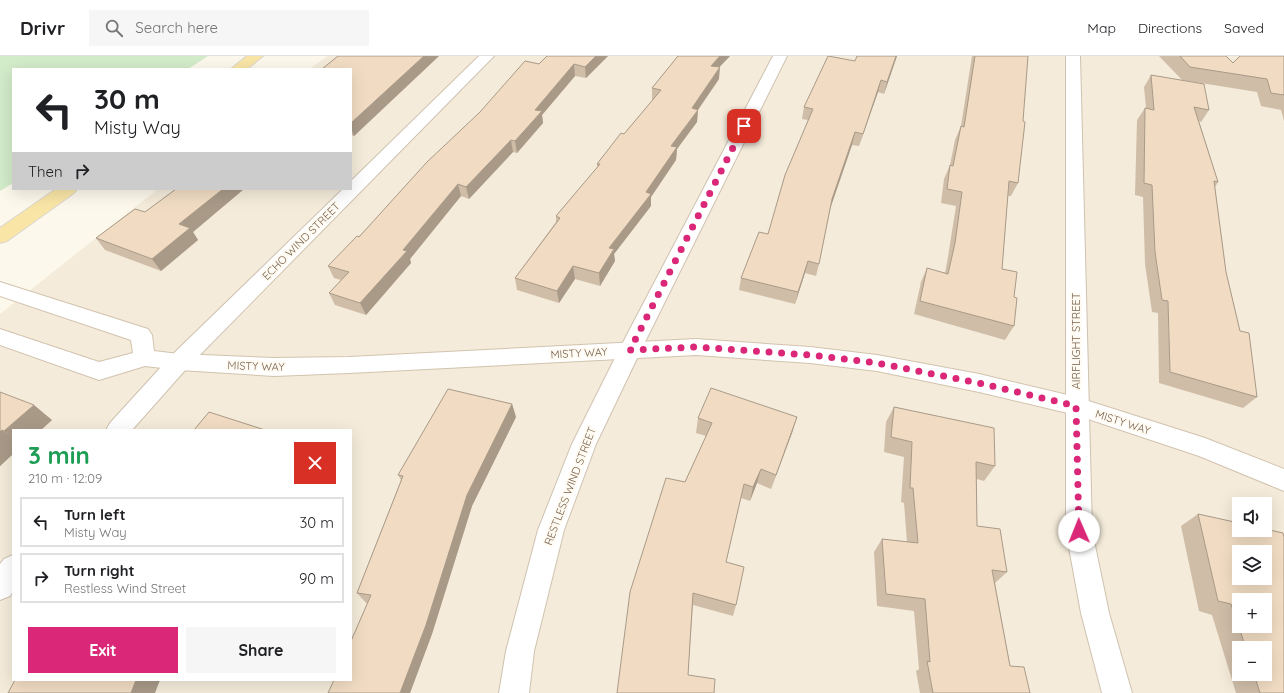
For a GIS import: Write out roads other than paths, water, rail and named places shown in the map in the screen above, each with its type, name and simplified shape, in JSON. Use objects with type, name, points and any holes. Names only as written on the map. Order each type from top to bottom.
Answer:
[{"type":"main road","points":[[239,68],[256,56]]},
{"type":"main road","points":[[0,237],[67,190]]},
{"type":"street","name":"ECHO WIND STREET","points":[[119,429],[179,362],[487,56]]},
{"type":"street","name":"RESTLESS WIND STREET","points":[[514,693],[520,651],[551,530],[584,444],[630,350],[780,56]]},
{"type":"street","name":"AIRFLIGHT STREET","points":[[1073,56],[1076,406],[1079,531],[1085,570],[1103,649],[1117,693]]},
{"type":"street","points":[[0,289],[141,335],[145,358]]},
{"type":"street","name":"MISTY WAY","points":[[0,337],[99,371],[145,358],[179,362],[274,367],[696,347],[810,355],[877,363],[979,383],[1076,406],[1205,448],[1284,480]]},
{"type":"street","points":[[0,587],[12,569]]}]
